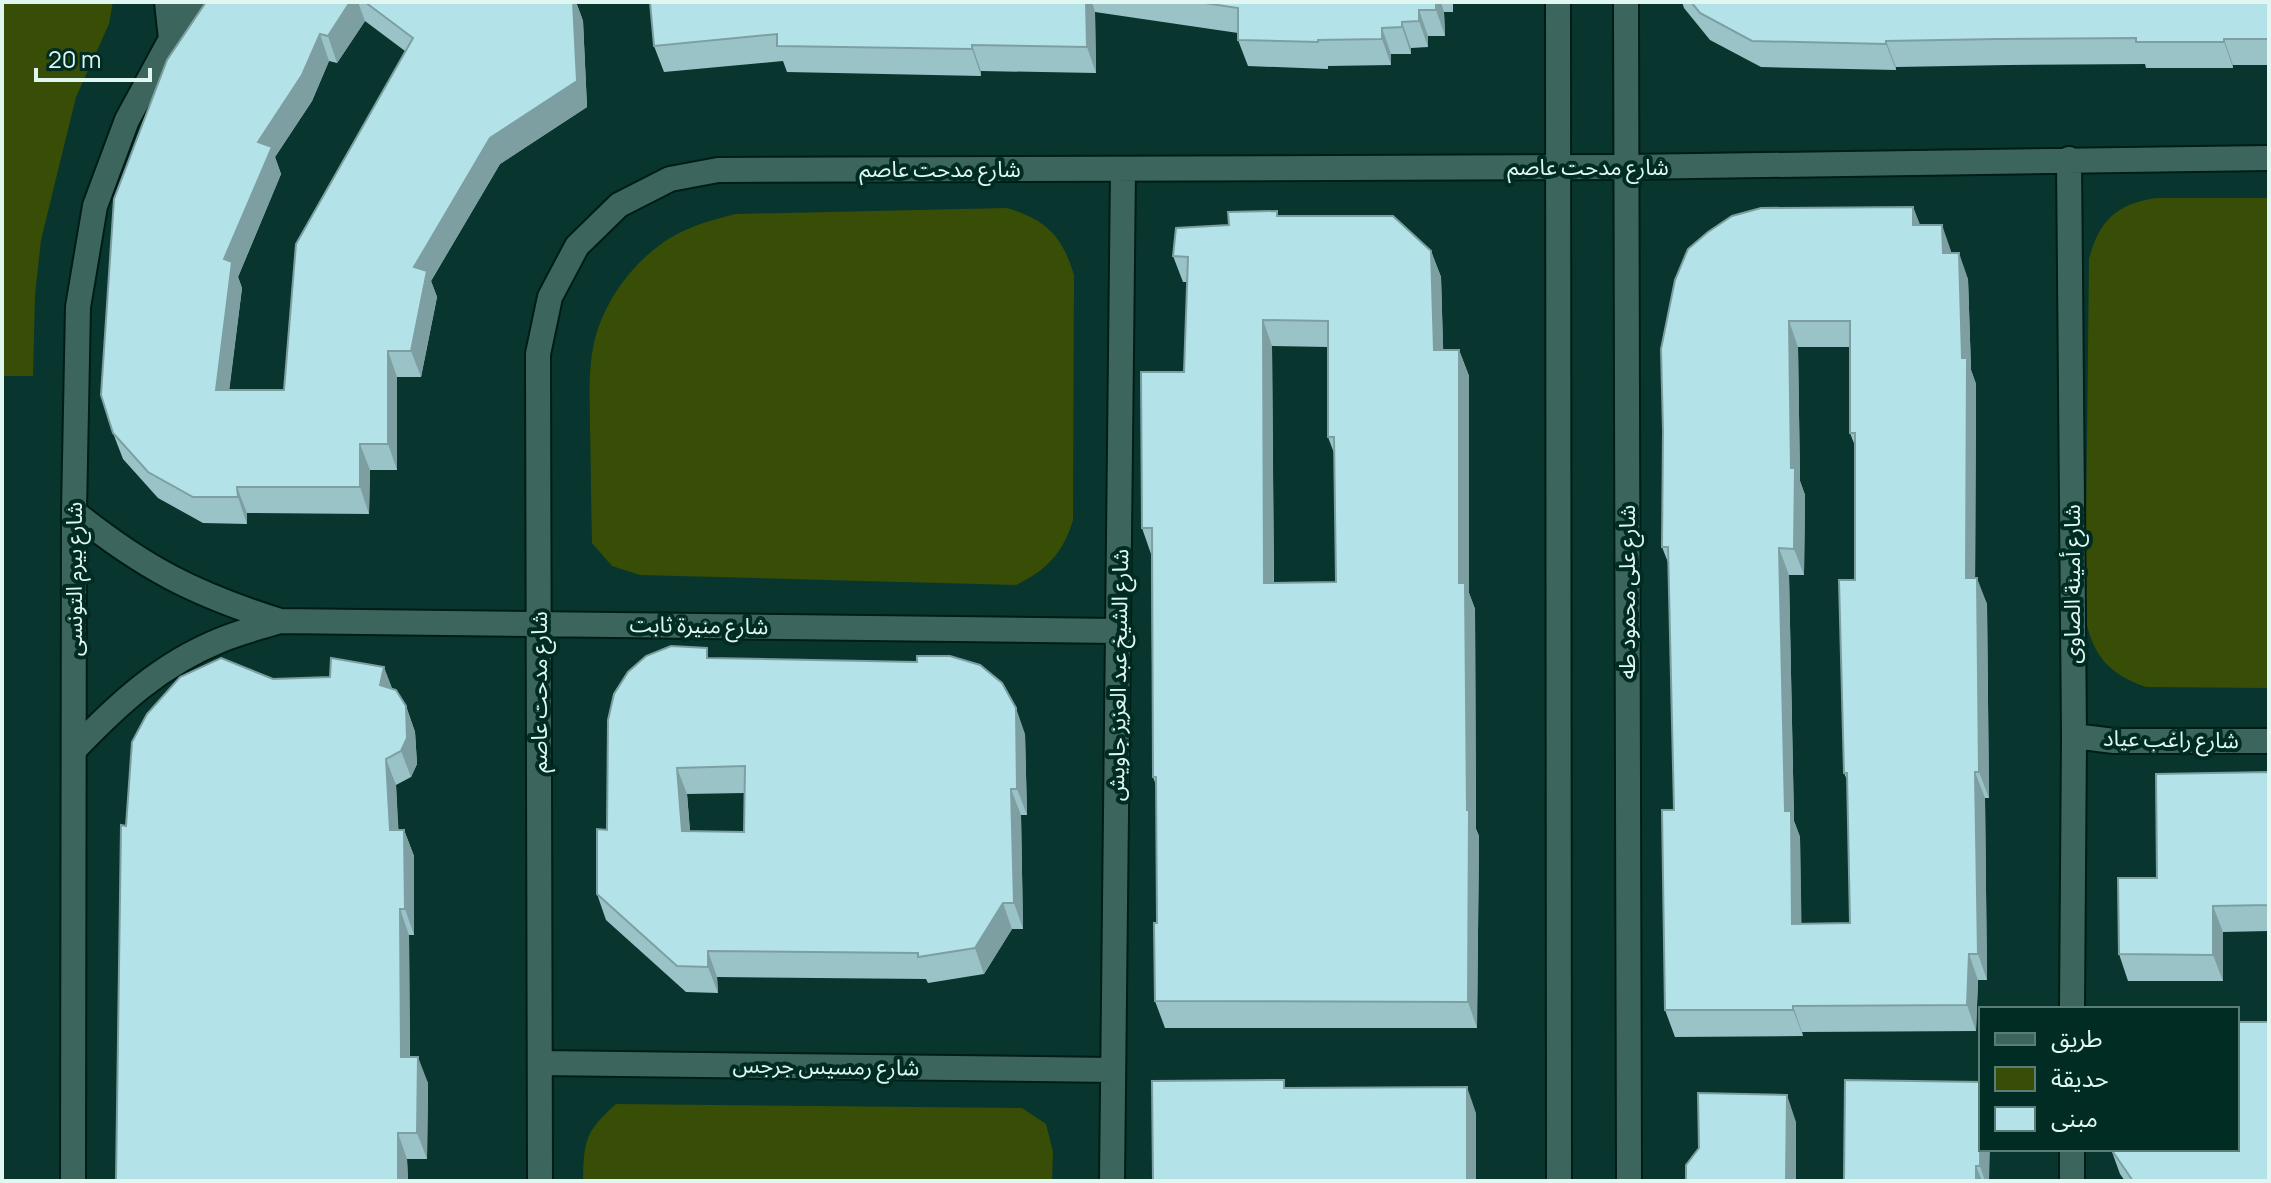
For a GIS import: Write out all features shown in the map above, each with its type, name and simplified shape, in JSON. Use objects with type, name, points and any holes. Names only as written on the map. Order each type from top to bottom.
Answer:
[{"type":"street","points":[[167,2],[171,39]]},
{"type":"street","name":"شارع بيرم التونسى","points":[[73,1181],[74,512],[78,307],[95,206],[127,120],[195,2]]},
{"type":"street","points":[[1558,2],[1559,1181]]},
{"type":"street","name":"شارع على محمود طه","points":[[1626,2],[1629,1181]]},
{"type":"street","name":"شارع مدحت عاصم","points":[[540,1181],[538,354],[550,297],[577,246],[619,205],[670,179],[718,170],[1557,168],[2269,158]]},
{"type":"street","name":"شارع أمينة الصاوى","points":[[2069,159],[2074,736],[2072,1007]]},
{"type":"street","name":"شارع الشيخ عبد العزيز جاويش","points":[[1112,1181],[1123,169]]},
{"type":"street","name":"شارع منيرة ثابت","points":[[74,512],[120,549],[170,579],[224,604],[280,621],[1118,631]]},
{"type":"street","name":"شارع منيرة ثابت","points":[[74,750],[116,705],[166,668],[221,640],[280,621]]},
{"type":"street","name":"شارع راغب عياد","points":[[2074,736],[2114,741],[2269,741]]},
{"type":"street","name":"شارع رمسيس جرجس","points":[[540,1063],[1113,1070]]},
{"type":"street","points":[[2072,1151],[2072,1181]]},
{"type":"green space","points":[[2,2],[113,2],[109,24],[76,97],[41,240],[35,295],[33,376],[4,376]]},
{"type":"green space","points":[[2156,198],[2269,198],[2269,688],[2146,687],[2133,682],[2112,669],[2097,652],[2085,616],[2089,259],[2098,234],[2111,216],[2130,205]]},
{"type":"green space","points":[[1007,208],[1032,218],[1051,231],[1064,249],[1074,275],[1073,520],[1059,551],[1045,567],[1016,585],[640,575],[612,566],[592,543],[590,368],[593,348],[611,299],[632,270],[658,246],[687,229],[735,214]]},
{"type":"green space","points":[[616,1104],[1022,1108],[1046,1124],[1053,1152],[1052,1181],[583,1181],[588,1138],[598,1122]]},
{"type":"building","points":[[206,2],[350,2],[328,36],[320,34],[302,75],[258,142],[272,147],[224,259],[232,262],[216,390],[284,390],[296,244],[413,38],[365,2],[573,2],[577,81],[490,138],[414,267],[427,271],[411,351],[388,351],[388,444],[360,444],[360,487],[237,487],[238,497],[193,497],[148,472],[113,433],[101,395],[114,199],[167,60]]},
{"type":"building","points":[[650,2],[1086,2],[1087,47],[777,46],[777,34],[654,46]]},
{"type":"building","points":[[1198,2],[1436,2],[1436,10],[1419,10],[1419,21],[1402,22],[1402,27],[1382,28],[1382,39],[1318,42],[1238,40],[1238,8]]},
{"type":"building","points":[[1691,2],[2269,2],[2269,39],[2136,42],[2136,38],[1998,39],[1886,41],[1886,44],[1752,41],[1700,13]]},
{"type":"building","points":[[1913,207],[1913,225],[1942,225],[1943,253],[1959,253],[1962,358],[1967,358],[1966,578],[1977,578],[1979,772],[1975,772],[1978,954],[1969,954],[1967,1005],[1665,1010],[1662,810],[1674,810],[1668,547],[1662,547],[1661,349],[1675,280],[1688,249],[1732,216],[1761,208]],"holes":[[[1789,321],[1850,321],[1850,433],[1855,433],[1855,580],[1839,580],[1850,923],[1792,924],[1791,811],[1785,811],[1779,548],[1794,549],[1795,468],[1791,468]]]},
{"type":"building","points":[[1277,211],[1277,216],[1393,216],[1431,251],[1434,350],[1459,350],[1459,583],[1465,583],[1469,810],[1468,1002],[1155,1001],[1154,923],[1157,923],[1152,528],[1142,528],[1141,372],[1184,372],[1188,257],[1173,256],[1176,228],[1229,225],[1228,212]],"holes":[[[1263,320],[1328,321],[1328,437],[1334,437],[1336,582],[1264,583]]]},
{"type":"building","points":[[671,646],[707,648],[707,658],[917,662],[917,656],[950,656],[980,665],[1002,683],[1016,708],[1017,789],[1011,789],[1014,903],[1003,903],[975,948],[918,957],[918,953],[708,951],[708,967],[677,966],[597,894],[597,829],[607,830],[608,720],[614,694],[628,672],[646,656]],"holes":[[[745,766],[744,832],[682,831],[677,768]]]},
{"type":"building","points":[[221,658],[273,679],[330,677],[331,658],[384,667],[380,685],[396,690],[406,706],[407,738],[401,751],[386,759],[390,830],[404,830],[405,909],[400,909],[401,1057],[418,1057],[417,1133],[398,1133],[398,1181],[116,1181],[121,825],[126,826],[132,742],[147,714],[180,677]]},
{"type":"building","points":[[2269,772],[2269,905],[2213,906],[2213,955],[2119,954],[2118,878],[2157,878],[2156,774]]},
{"type":"building","points":[[2239,1022],[2269,1022],[2269,1181],[2133,1181],[2112,1151],[2239,1151]]},
{"type":"building","points":[[1284,1080],[1284,1088],[1467,1087],[1467,1181],[1153,1181],[1152,1081]]},
{"type":"building","points":[[1845,1080],[1979,1082],[1980,1166],[1976,1166],[1976,1181],[1844,1181]]},
{"type":"building","points":[[1698,1093],[1787,1095],[1786,1181],[1686,1181],[1686,1165],[1699,1148]]}]
